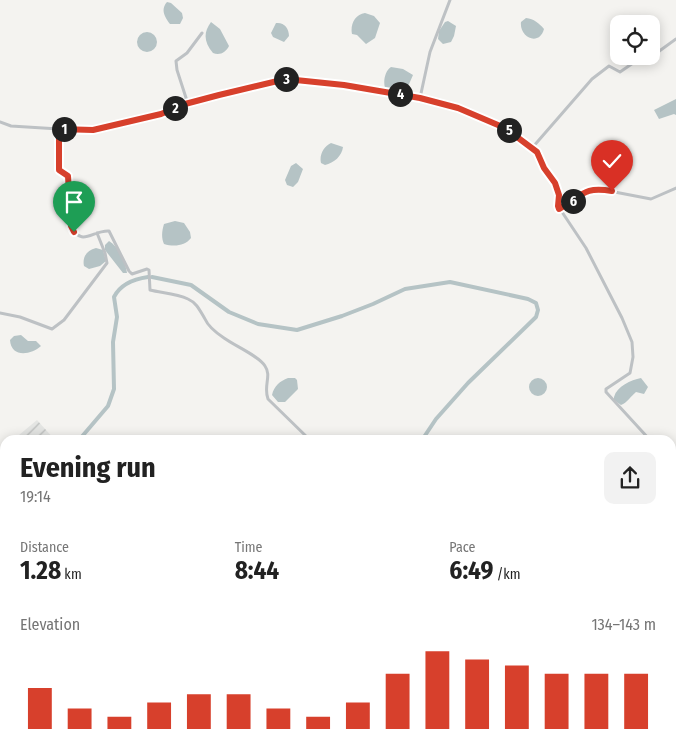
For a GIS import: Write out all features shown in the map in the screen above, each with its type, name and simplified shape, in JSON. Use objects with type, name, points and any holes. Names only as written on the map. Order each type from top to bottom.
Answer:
[{"type":"street","points":[[420,98],[430,52],[450,0]]},
{"type":"street","points":[[188,104],[176,61],[187,53],[202,33]]},
{"type":"street","points":[[660,51],[676,39]]},
{"type":"street","points":[[532,148],[592,79],[609,66],[620,72],[631,65]]},
{"type":"street","points":[[0,122],[11,126],[93,130],[161,114],[188,104],[286,79],[344,85],[420,98],[458,108],[505,128],[537,152],[544,168],[555,183],[559,195],[559,209],[586,248],[622,318],[632,342],[633,357],[630,373],[606,389],[606,392],[645,435]]},
{"type":"street","points":[[59,129],[59,170],[68,176],[71,226],[74,232],[84,238],[109,231],[132,274],[149,270],[150,290],[189,299],[199,308],[207,322],[223,337],[245,352],[260,359],[267,367],[268,379],[265,390],[268,399],[305,435]]},
{"type":"street","points":[[559,209],[572,202],[579,194],[590,190],[599,189],[651,199],[676,188]]},
{"type":"street","points":[[0,312],[52,329],[64,320],[107,263],[106,253],[97,233]]},
{"type":"shaded area","points":[[167,2],[171,3],[182,13],[183,18],[180,24],[170,24],[166,19],[164,8]]},
{"type":"shaded area","points":[[365,13],[374,16],[380,23],[375,38],[366,44],[357,35],[352,34],[356,18],[358,15]]},
{"type":"shaded area","points":[[526,18],[536,22],[544,29],[538,38],[530,38],[523,32],[521,22]]},
{"type":"shaded area","points":[[448,21],[456,26],[454,36],[451,42],[443,44],[438,39],[439,31],[445,22]]},
{"type":"shaded area","points":[[211,22],[220,29],[229,46],[220,54],[213,53],[206,41],[207,30]]},
{"type":"shaded area","points":[[276,23],[286,26],[288,30],[289,36],[284,42],[273,37],[271,33]]},
{"type":"shaded area","points":[[143,32],[151,32],[157,38],[157,46],[151,52],[143,52],[137,46],[137,38]]},
{"type":"shaded area","points":[[391,67],[403,69],[413,75],[406,91],[385,88],[385,76]]},
{"type":"shaded area","points":[[676,99],[676,115],[659,119],[654,110]]},
{"type":"shaded area","points":[[331,143],[343,147],[337,159],[325,165],[321,163],[321,154],[326,146]]},
{"type":"shaded area","points":[[296,163],[303,169],[298,182],[293,187],[287,185],[285,180],[291,166]]},
{"type":"shaded area","points":[[175,221],[184,223],[190,232],[191,238],[186,243],[179,245],[164,244],[162,234],[164,224]]},
{"type":"shaded area","points":[[109,241],[121,255],[127,273],[123,273],[105,250],[105,245]]},
{"type":"shaded area","points":[[96,248],[103,250],[106,261],[100,266],[89,269],[84,266],[86,254]]},
{"type":"shaded area","points":[[21,335],[28,341],[36,341],[41,346],[27,353],[14,350],[10,340],[14,336]]},
{"type":"shaded area","points":[[288,378],[295,378],[297,380],[298,389],[285,402],[278,402],[272,395],[274,389]]},
{"type":"shaded area","points":[[538,378],[546,383],[547,387],[542,395],[538,396],[530,391],[529,387],[534,379]]},
{"type":"shaded area","points":[[641,378],[648,387],[644,394],[636,392],[621,405],[614,400],[616,393],[621,387]]},
{"type":"shaded area","points":[[37,420],[50,435],[19,435]]},
{"type":"waterway","points":[[83,435],[108,406],[114,389],[113,342],[117,317],[114,297],[128,283],[148,277]]},
{"type":"waterway","points":[[152,277],[191,285],[229,312],[258,324],[297,330],[342,316],[405,289],[450,282],[528,299],[536,303],[538,310],[536,317],[468,383],[436,419],[425,435]]},
{"type":"route","points":[[74,232],[71,226],[68,201],[68,176],[62,174],[59,170],[59,129],[93,130],[121,124],[161,114],[185,104],[286,79],[344,85],[420,98],[458,108],[505,128],[537,152],[544,168],[555,183],[559,195],[559,209],[572,202],[584,191],[599,189],[612,191]]}]
